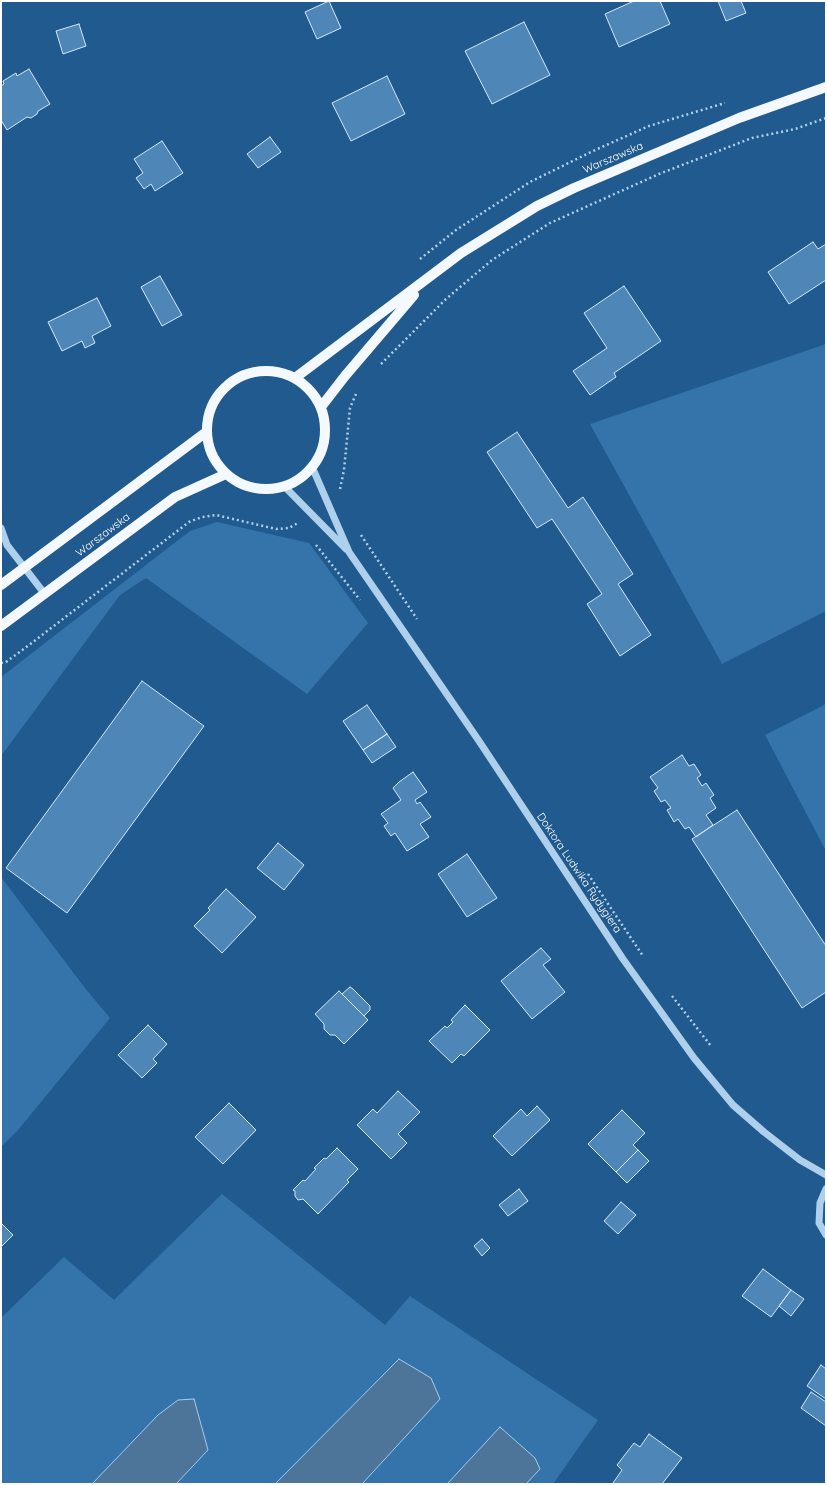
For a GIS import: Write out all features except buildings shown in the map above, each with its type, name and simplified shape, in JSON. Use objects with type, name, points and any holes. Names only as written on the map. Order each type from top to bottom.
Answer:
[{"type":"main road","name":"Warszawska","points":[[295,378],[461,253],[537,206],[574,188],[739,118],[826,88]]},
{"type":"main road","name":"Warszawska","points":[[321,407],[345,376],[425,281]]},
{"type":"main road","points":[[270,371],[295,378],[307,387],[321,407],[325,420],[326,432],[324,446],[312,469],[285,488],[272,490],[247,486],[226,474],[211,452],[205,433],[210,413],[216,400],[226,387],[239,378],[254,372],[270,371]]},
{"type":"main road","name":"Warszawska","points":[[1,585],[205,433]]},
{"type":"main road","name":"Warszawska","points":[[1,626],[175,497],[226,474]]},
{"type":"street","name":"Doktora Ludwika Rydygiera","points":[[312,469],[349,552]]},
{"type":"street","name":"Doktora Ludwika Rydygiera","points":[[285,488],[349,552],[478,741],[623,959],[694,1058],[733,1104],[764,1132],[800,1160],[826,1175]]},
{"type":"street","points":[[1,528],[7,545],[44,593]]},
{"type":"street","points":[[826,1189],[820,1202],[819,1223],[826,1235]]},
{"type":"path","points":[[376,370],[446,299],[492,260],[550,223],[659,174],[752,138],[795,129],[826,118]]},
{"type":"path","points":[[328,502],[338,494],[344,470],[350,408],[356,392]]},
{"type":"path","points":[[1,663],[6,662],[33,642],[189,522],[202,517],[216,515],[276,529],[289,528],[311,515]]},
{"type":"path","points":[[314,541],[362,603]]},
{"type":"path","points":[[585,869],[645,958]]},
{"type":"path","points":[[672,995],[711,1046]]},
{"type":"shaded area","points":[[826,344],[826,611],[722,664],[590,424]]},
{"type":"shaded area","points":[[217,522],[309,543],[368,623],[307,694],[146,578],[120,595],[1,756],[1,677],[190,531]]},
{"type":"shaded area","points":[[826,704],[826,851],[765,735]]},
{"type":"shaded area","points":[[1,877],[85,988],[110,1018],[18,1130],[1,1147]]},
{"type":"shaded area","points":[[222,1194],[385,1325],[410,1296],[598,1420],[553,1484],[526,1484],[539,1469],[500,1427],[447,1484],[362,1484],[440,1399],[302,1457],[275,1484],[176,1484],[208,1450],[158,1415],[92,1484],[1,1484],[1,1318],[64,1257],[114,1300]]},
{"type":"shaded area","points":[[399,1359],[431,1378],[440,1399],[362,1484],[275,1484]]},
{"type":"shaded area","points":[[194,1399],[208,1450],[176,1484],[92,1484],[158,1415],[178,1400]]},
{"type":"shaded area","points":[[500,1427],[535,1458],[540,1469],[526,1484],[447,1484]]}]
